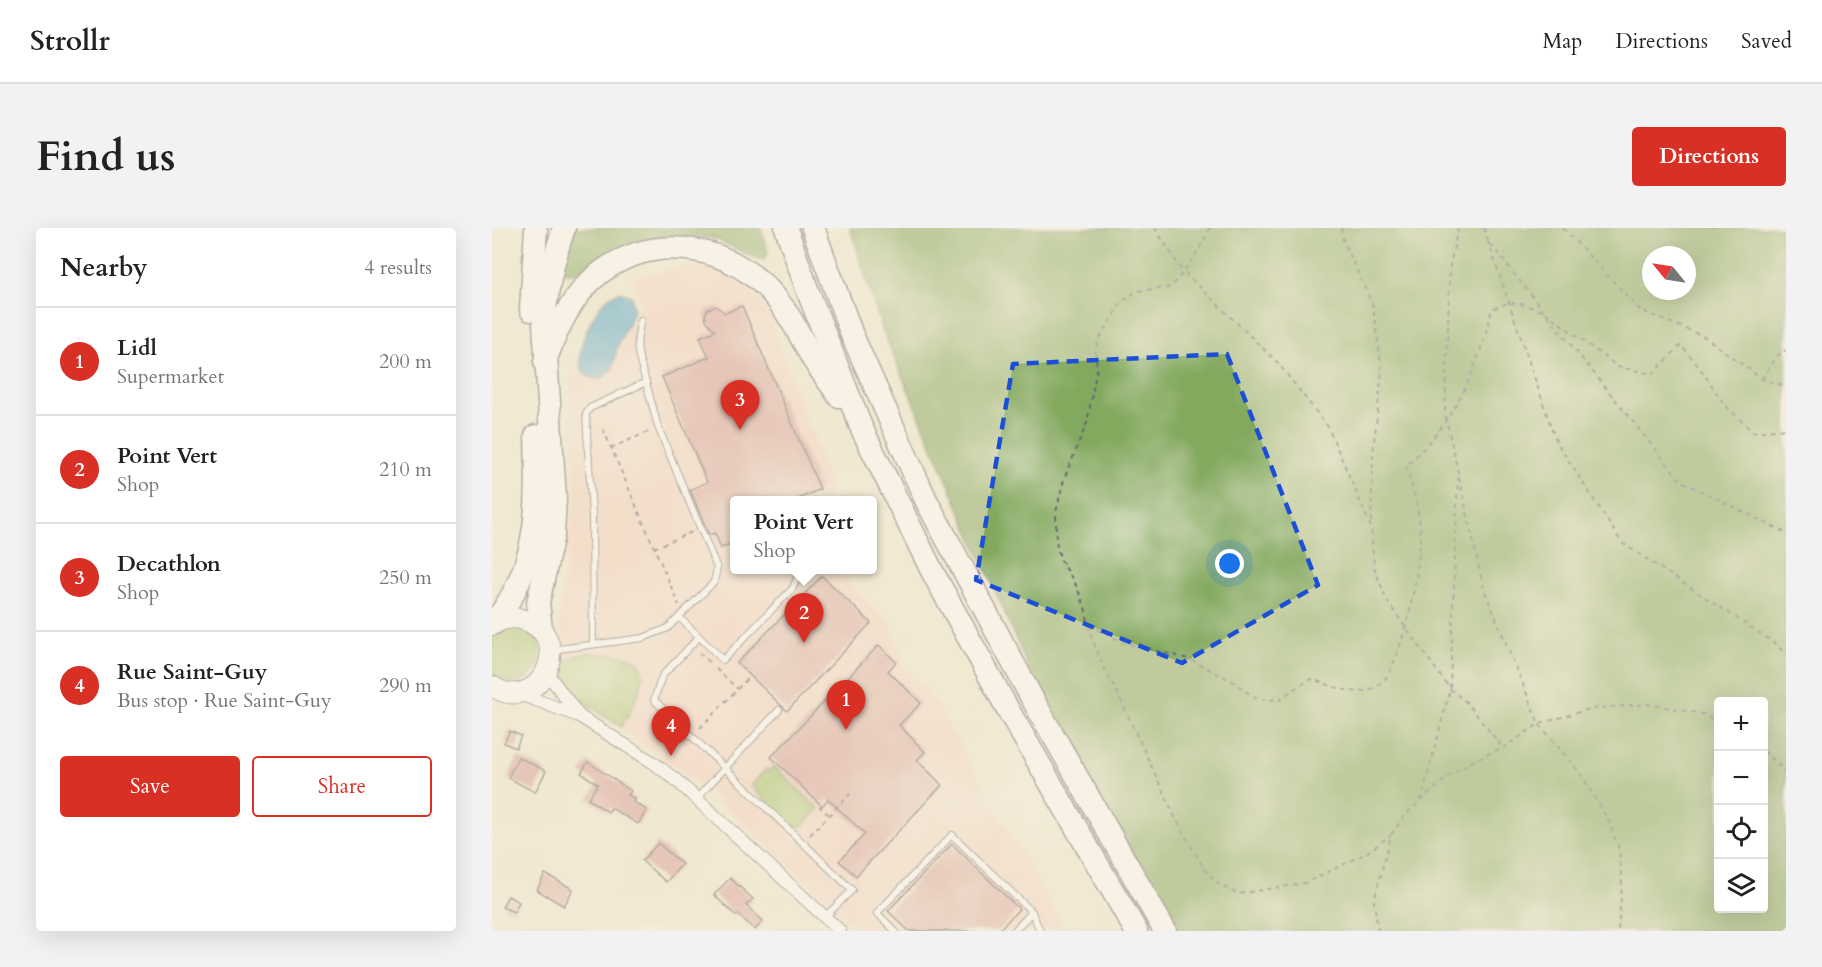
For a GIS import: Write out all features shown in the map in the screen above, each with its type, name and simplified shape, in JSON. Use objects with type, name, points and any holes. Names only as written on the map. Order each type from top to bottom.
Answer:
[{"type":"highway","points":[[493,624],[518,588],[534,530],[537,472],[531,344],[536,228]]},
{"type":"highway","points":[[532,304],[555,228]]},
{"type":"highway","points":[[541,629],[538,603],[553,534],[555,499],[544,323],[546,295],[554,258],[564,228]]},
{"type":"highway","points":[[786,228],[807,290],[861,427],[933,573],[994,685],[1136,931]]},
{"type":"highway","points":[[813,228],[852,335],[926,500],[1033,700],[1165,931]]},
{"type":"highway","points":[[545,361],[562,321],[581,293],[599,274],[636,254],[655,250],[673,247],[708,252],[739,265],[766,288],[791,318],[815,361],[861,427]]},
{"type":"main road","points":[[492,686],[505,692],[515,693],[534,687],[547,673],[551,650],[541,629],[533,623],[514,618],[493,624]]},
{"type":"street","points":[[547,673],[579,717]]},
{"type":"street","points":[[515,693],[579,717],[654,764],[696,799],[840,931]]},
{"type":"lane","points":[[551,650],[643,638],[668,628],[714,582],[717,576],[717,568],[658,427],[652,407],[638,357],[636,338],[641,320]]},
{"type":"lane","points":[[593,644],[592,515],[586,414],[590,408],[646,382]]},
{"type":"lane","points":[[682,615],[699,637],[723,660],[793,588],[798,574]]},
{"type":"lane","points":[[699,637],[662,676],[654,700],[852,890],[825,917]]},
{"type":"lane","points":[[696,799],[779,710]]},
{"type":"lane","points":[[895,931],[877,913],[952,835],[1032,912],[1040,931]]},
{"type":"lane","points":[[1014,931],[1032,912]]},
{"type":"path","points":[[1155,228],[1184,272],[1278,363],[1328,427],[1371,528]]},
{"type":"path","points":[[1210,228],[1184,272],[1171,287],[1136,291],[1121,303],[1095,350],[1097,368],[1087,423],[1064,478],[1056,512],[1056,541],[1060,560],[1075,584],[1085,607],[1104,669],[1116,690],[1162,792],[1204,869],[1218,884],[1238,894],[1305,883],[1365,854],[1391,835],[1405,816],[1450,775],[1478,758],[1503,748],[1539,724],[1589,709],[1647,704],[1703,714],[1714,720]]},
{"type":"path","points":[[1341,228],[1343,240],[1373,306],[1382,371],[1373,452],[1371,528],[1374,567],[1387,601],[1404,627],[1450,689],[1466,702],[1503,748]]},
{"type":"path","points":[[1458,228],[1450,265],[1445,414],[1458,472],[1485,589],[1539,724],[1581,774],[1607,818],[1619,849],[1622,885],[1618,931]]},
{"type":"path","points":[[1484,228],[1556,441],[1622,543],[1776,644],[1786,655]]},
{"type":"path","points":[[1563,228],[1640,310],[1705,337],[1762,379],[1786,386]]},
{"type":"path","points":[[1488,241],[1681,481],[1786,533]]},
{"type":"path","points":[[1089,626],[1125,643],[1189,659],[1232,681],[1257,699],[1280,700],[1312,679],[1342,690],[1369,691],[1386,678],[1396,658],[1416,574],[1420,529],[1415,497],[1406,466],[1447,422],[1468,385],[1485,340],[1492,309],[1508,303],[1522,304],[1545,312],[1618,367],[1653,374],[1681,345],[1724,404],[1753,432],[1786,429]]},
{"type":"path","points":[[1762,379],[1777,356],[1786,350]]},
{"type":"path","points":[[610,448],[658,427]]},
{"type":"path","points":[[603,429],[682,615]]},
{"type":"path","points":[[1421,801],[1450,689],[1458,472]]},
{"type":"path","points":[[654,548],[700,528]]},
{"type":"path","points":[[696,650],[738,688]]},
{"type":"path","points":[[692,736],[747,678]]},
{"type":"path","points":[[1765,751],[1786,772]]},
{"type":"path","points":[[822,806],[820,807],[829,816]]},
{"type":"path","points":[[1378,931],[1374,901],[1391,835]]},
{"type":"highlighted area","points":[[1227,354],[1318,585],[1182,663],[976,580],[1013,364]]},
{"type":"shaded area","points":[[694,264],[715,266],[746,284],[766,308],[831,487],[830,496],[730,496],[730,574],[840,574],[891,624],[902,665],[930,693],[1067,931],[859,931],[700,784],[576,696],[564,681],[561,673],[559,616],[575,495],[568,411],[572,370],[605,382],[614,368],[629,325],[641,304],[632,278]]},
{"type":"green space","points":[[573,228],[761,228],[768,253],[764,260],[707,237],[668,236],[618,246],[584,269],[570,273],[562,271]]},
{"type":"green space","points":[[850,228],[1786,228],[1786,931],[1177,931],[1040,695],[882,329]]},
{"type":"green space","points":[[517,627],[529,632],[538,642],[539,662],[534,672],[525,679],[504,682],[492,675],[492,635],[496,631]]},
{"type":"green space","points":[[590,653],[614,654],[632,658],[641,667],[641,684],[638,694],[621,727],[582,700],[562,677],[561,667],[570,658]]},
{"type":"green space","points":[[774,766],[819,809],[802,826],[789,823],[751,786],[766,769],[769,772]]},
{"type":"water","points":[[620,292],[631,296],[634,309],[617,348],[613,368],[602,379],[589,377],[582,369],[580,358],[587,330],[601,306],[608,298]]},
{"type":"building","points":[[716,306],[725,313],[742,306],[820,489],[805,496],[730,496],[730,544],[721,548],[715,533],[709,535],[690,490],[707,482],[662,377],[709,357],[700,337],[715,331],[706,320],[705,314],[708,309]]},
{"type":"building","points":[[822,576],[871,623],[787,711],[737,663]]},
{"type":"building","points":[[879,645],[896,662],[888,671],[921,703],[899,725],[925,752],[917,760],[942,785],[856,876],[839,861],[865,834],[828,799],[822,806],[771,757]]},
{"type":"building","points":[[510,731],[521,736],[516,748],[504,743]]},
{"type":"building","points":[[518,757],[546,771],[535,792],[508,778]]},
{"type":"building","points":[[588,762],[631,791],[628,795],[635,799],[633,802],[647,810],[638,824],[611,808],[608,812],[588,799],[598,784],[581,773]]},
{"type":"building","points":[[658,843],[682,864],[666,882],[642,861]]},
{"type":"building","points":[[952,844],[1019,909],[998,931],[909,931],[888,911]]},
{"type":"building","points":[[545,874],[573,889],[564,906],[537,890]]},
{"type":"building","points":[[730,878],[753,899],[746,905],[763,921],[755,930],[714,895]]},
{"type":"building","points":[[508,896],[519,902],[514,912],[502,907]]},
{"type":"place","name":"Decathlon","points":[[740,430]]},
{"type":"place","name":"Point Vert","points":[[804,643]]},
{"type":"place","name":"Lidl","points":[[846,730]]},
{"type":"place","name":"Rue Saint-Guy","points":[[671,756]]}]
